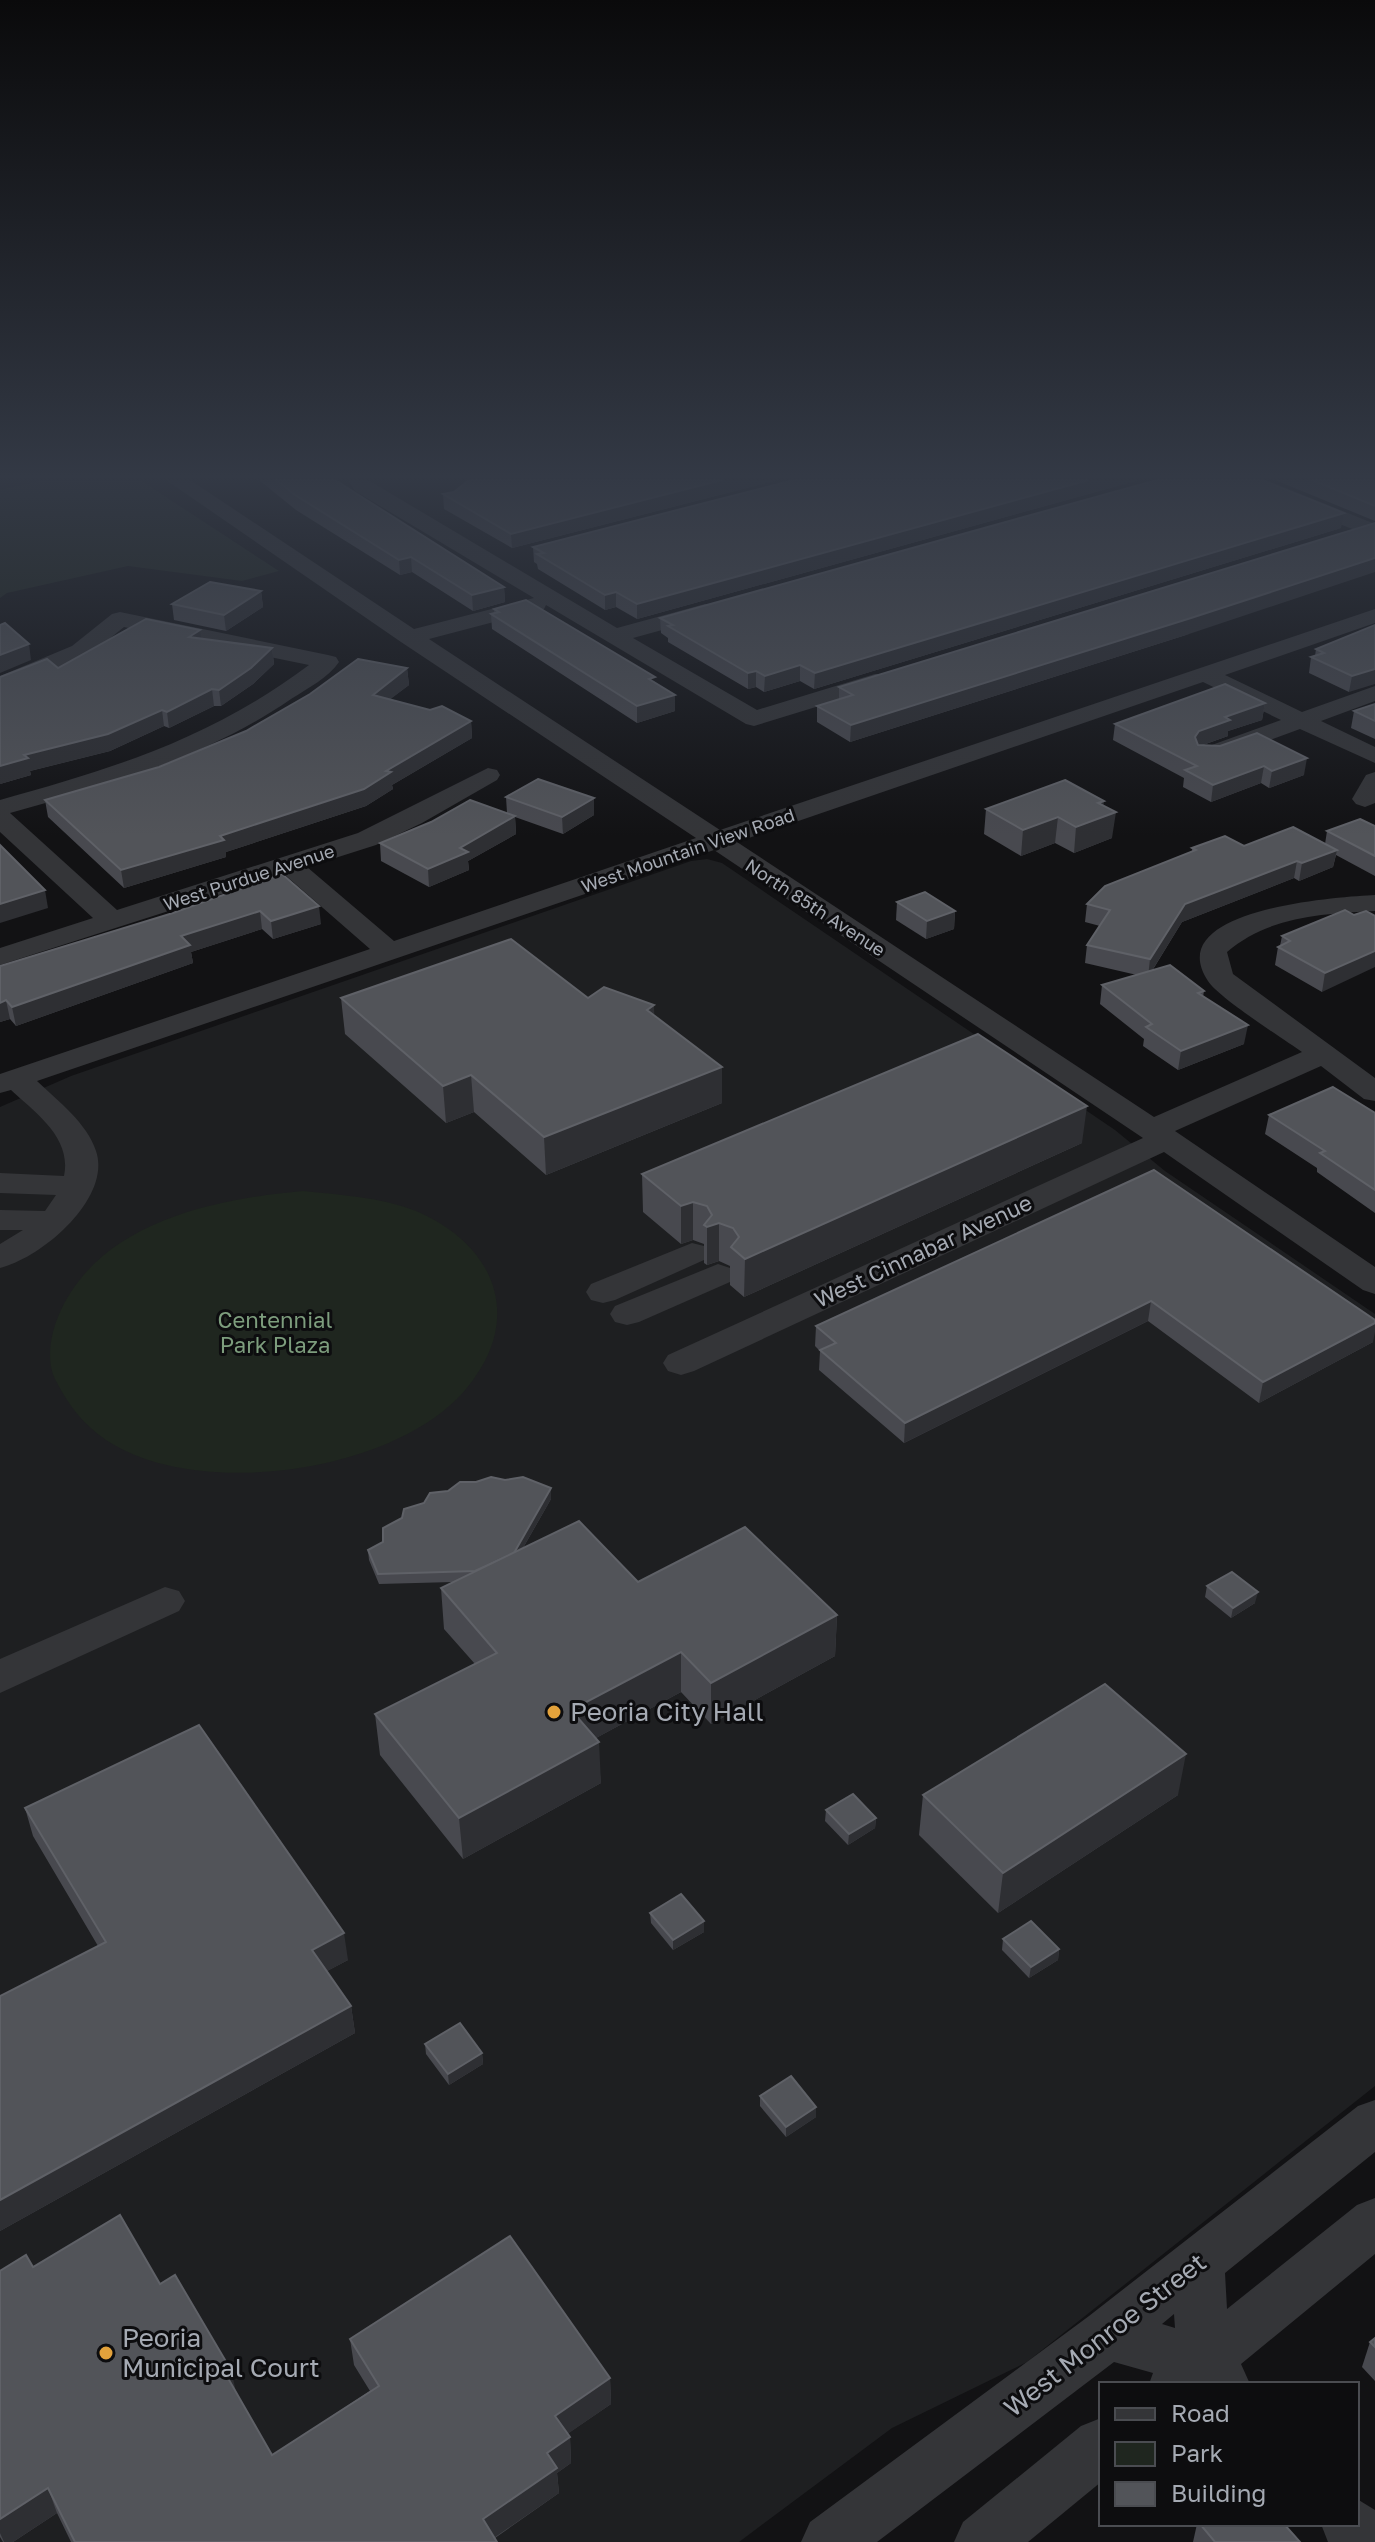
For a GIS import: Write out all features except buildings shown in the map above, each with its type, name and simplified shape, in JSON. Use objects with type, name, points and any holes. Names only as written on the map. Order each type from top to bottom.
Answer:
[{"type":"street","name":"North 85th Avenue","points":[[352,599],[1159,1135],[1375,1283]]},
{"type":"street","points":[[409,637],[553,599],[754,719],[904,673]]},
{"type":"street","points":[[614,636],[720,606]]},
{"type":"street","name":"West Mountain View Road","points":[[8,1081],[1375,616]]},
{"type":"street","points":[[0,684],[80,651],[120,619],[328,662],[245,720],[175,753],[0,808]]},
{"type":"street","points":[[1205,674],[1375,756]]},
{"type":"street","points":[[1207,755],[1375,693]]},
{"type":"street","name":"West Purdue Avenue","points":[[0,957],[301,862],[413,818],[488,775]]},
{"type":"street","points":[[0,818],[114,922]]},
{"type":"street","points":[[301,862],[401,947]]},
{"type":"street","points":[[1375,903],[1337,904],[1290,912],[1242,927],[1213,950],[1214,964],[1221,979],[1375,1092]]},
{"type":"street","name":"West Cinnabar Avenue","points":[[681,1363],[1321,1055]]},
{"type":"street","points":[[0,1258],[44,1232],[79,1186],[82,1154],[73,1137],[8,1081]]},
{"type":"street","points":[[0,1183],[79,1186]]},
{"type":"street","points":[[0,1220],[52,1221]]},
{"type":"street","points":[[615,1303],[705,1264]]},
{"type":"street","points":[[0,1677],[165,1601]]},
{"type":"street","name":"West Monroe Street","points":[[830,2542],[1108,2334],[1375,2122]]},
{"type":"street","points":[[1201,2377],[1375,2222]]},
{"type":"street","points":[[1198,2263],[1201,2377]]},
{"type":"street","points":[[1108,2334],[1201,2377]]},
{"type":"street","points":[[983,2542],[1099,2448]]},
{"type":"street","points":[[1351,2526],[1366,2542]]},
{"type":"shaded area","points":[[707,859],[722,863],[1115,1130],[1165,1171],[1375,1314],[1375,2086],[1027,2362],[892,2428],[739,2542],[0,2542],[0,1107],[71,1076],[691,861]]},
{"type":"green space","name":"Centennial Park Plaza","points":[[303,1191],[360,1197],[402,1206],[444,1226],[466,1243],[483,1264],[493,1286],[497,1311],[494,1336],[484,1363],[466,1389],[434,1418],[393,1441],[345,1458],[294,1469],[241,1473],[191,1470],[145,1459],[106,1440],[90,1428],[66,1399],[51,1366],[50,1349],[55,1324],[76,1285],[100,1259],[128,1238],[161,1222],[232,1201]]},
{"type":"place","name":"Peoria City Hall","points":[[554,1712]]},
{"type":"place","name":"Peoria Municipal Court","points":[[106,2353]]}]
